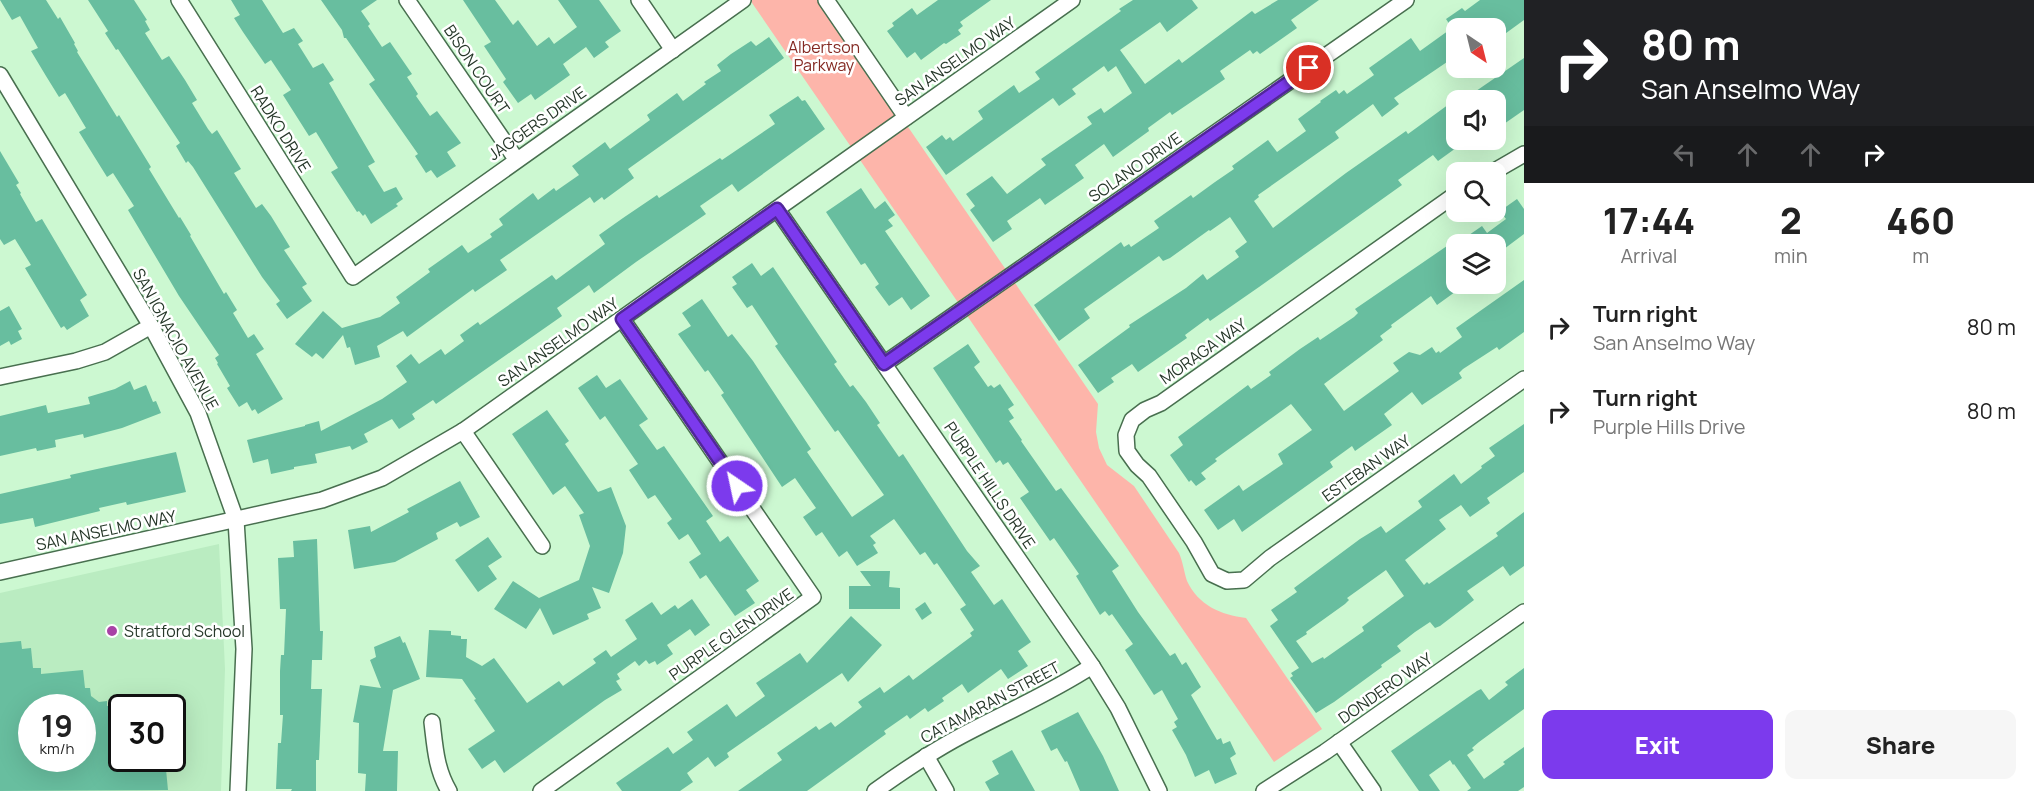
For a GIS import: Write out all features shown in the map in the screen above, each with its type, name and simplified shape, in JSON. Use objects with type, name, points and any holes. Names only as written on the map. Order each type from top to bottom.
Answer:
[{"type":"street","name":"RADKO DRIVE","points":[[179,0],[353,277]]},
{"type":"street","name":"BISON COURT","points":[[407,0],[516,159]]},
{"type":"street","points":[[639,0],[673,50]]},
{"type":"street","name":"JAGGERS DRIVE","points":[[353,277],[742,0]]},
{"type":"street","points":[[826,0],[906,117]]},
{"type":"street","name":"SAN ANSELMO WAY","points":[[0,572],[322,500],[382,478],[462,431],[1072,0]]},
{"type":"street","name":"SOLANO DRIVE","points":[[884,364],[1406,0]]},
{"type":"street","name":"SAN IGNACIO AVENUE","points":[[0,75],[151,326],[198,414],[236,520],[244,649],[238,791]]},
{"type":"street","points":[[1506,164],[1524,154]]},
{"type":"street","name":"MORAGA WAY","points":[[1227,581],[1212,574],[1194,542],[1149,476],[1127,451],[1126,435],[1132,420],[1171,396],[1446,201]]},
{"type":"street","name":"PURPLE HILLS DRIVE","points":[[777,209],[1092,666],[1118,708],[1159,791]]},
{"type":"street","name":"PURPLE GLEN DRIVE","points":[[541,791],[813,597],[622,319]]},
{"type":"street","points":[[0,377],[76,361],[105,352],[151,326]]},
{"type":"street","name":"ESTEBAN WAY","points":[[1227,581],[1244,580],[1270,558],[1524,379]]},
{"type":"street","points":[[462,431],[542,546]]},
{"type":"street","name":"DONDERO WAY","points":[[1264,791],[1340,742],[1524,612]]},
{"type":"street","name":"CATAMARAN STREET","points":[[876,791],[926,756],[1059,688],[1092,666]]},
{"type":"street","points":[[432,722],[436,758],[443,782],[449,791]]},
{"type":"street","points":[[1340,742],[1373,791]]},
{"type":"street","points":[[926,756],[946,791]]},
{"type":"shaded area","name":"Stratford School","points":[[219,544],[225,669],[221,791],[0,791],[0,593]]},
{"type":"green space","name":"Albertson Parkway","points":[[750,0],[821,0],[1098,404],[1096,432],[1099,448],[1107,465],[1134,486],[1179,553],[1187,581],[1192,589],[1211,607],[1246,618],[1322,729],[1274,762]]},
{"type":"building","points":[[0,0],[46,0],[58,19],[60,17],[75,43],[77,52],[151,167],[149,169],[191,235],[224,294],[226,292],[237,310],[233,313],[248,338],[254,334],[264,349],[256,354],[283,399],[258,414],[255,409],[252,411],[247,402],[239,407],[227,388],[230,386],[217,364],[215,358],[219,355],[179,296],[128,210],[134,206],[113,173],[107,177],[79,132],[86,128],[65,93],[59,97],[31,51],[38,48],[20,16],[12,20]]},
{"type":"building","points":[[88,0],[134,0],[147,20],[145,21],[150,30],[145,33],[162,60],[169,56],[197,100],[192,103],[208,129],[212,134],[217,130],[241,169],[234,173],[256,208],[262,204],[271,216],[290,247],[284,250],[307,284],[302,287],[312,301],[287,319],[276,304],[280,301],[262,277],[193,167],[188,161],[186,163],[176,146],[180,143],[105,33],[108,31]]},
{"type":"building","points":[[231,0],[262,0],[283,33],[294,28],[303,41],[298,44],[313,68],[323,63],[334,80],[329,83],[375,162],[368,166],[384,192],[396,187],[403,199],[396,204],[398,206],[371,224],[365,214],[363,216],[359,211],[357,212],[331,172],[338,168],[316,132],[309,136],[283,95],[291,90],[271,60],[265,64],[234,18],[240,15]]},
{"type":"building","points":[[321,0],[377,0],[361,11],[370,24],[368,26],[382,47],[390,42],[412,74],[407,77],[418,94],[416,96],[430,116],[437,111],[461,143],[447,152],[456,166],[437,178],[431,170],[426,173],[415,156],[418,154],[369,84],[375,80],[344,38],[342,30]]},
{"type":"building","points":[[463,0],[495,0],[513,25],[518,20],[537,46],[549,37],[554,44],[577,27],[558,0],[599,0],[621,31],[605,42],[609,47],[594,58],[586,47],[563,64],[570,75],[535,100],[531,94],[518,103],[503,82],[506,79],[484,46],[491,42]]},
{"type":"building","points":[[938,0],[991,0],[960,22],[963,26],[958,30],[961,34],[921,60],[915,52],[907,58],[887,31],[894,26],[892,23],[912,8],[917,15]]},
{"type":"building","points":[[1133,0],[1192,0],[1198,8],[1167,32],[1160,22],[1120,50],[1145,84],[1179,59],[1182,63],[1252,11],[1255,14],[1278,0],[1319,0],[1291,20],[1297,28],[1260,54],[1257,51],[1253,54],[1250,50],[1220,71],[1225,79],[1172,115],[1170,112],[1148,128],[1149,131],[1113,157],[1104,144],[1075,165],[1084,178],[1045,205],[1040,198],[1007,221],[1012,229],[993,242],[970,210],[975,206],[966,194],[992,176],[1007,194],[1046,165],[1041,159],[1092,124],[1087,117],[1101,108],[1104,113],[1132,93],[1116,66],[1108,72],[1104,66],[1072,89],[1076,94],[1059,106],[1053,98],[946,175],[926,147],[942,135],[946,140],[950,137],[953,141],[983,119],[978,111],[1014,85],[1019,93],[1040,79],[1035,72]]},
{"type":"building","points":[[1480,0],[1524,0],[1524,20],[1506,33],[1506,18],[1447,18],[1462,8],[1465,11]]},
{"type":"building","points":[[1446,32],[1446,63],[1394,98],[1399,104],[1382,117],[1373,104],[1335,132],[1339,138],[1258,195],[1259,197],[1254,201],[1273,228],[1346,173],[1406,131],[1408,134],[1446,106],[1446,150],[1453,150],[1438,161],[1433,155],[1398,180],[1402,185],[1259,287],[1210,321],[1208,318],[1185,335],[1187,338],[1138,372],[1132,364],[1111,378],[1114,382],[1098,393],[1078,365],[1130,327],[1129,325],[1186,288],[1203,274],[1207,280],[1239,257],[1235,251],[1247,242],[1230,217],[1170,258],[1163,261],[1159,256],[1084,309],[1090,318],[1059,341],[1034,305],[1121,242],[1124,247],[1129,244],[1131,247],[1159,228],[1154,221],[1191,195],[1193,198],[1234,169],[1232,166],[1268,140],[1277,152],[1306,131],[1298,119],[1336,90],[1339,94],[1344,90],[1347,94],[1374,75],[1369,68],[1411,38],[1420,51]]},
{"type":"building","points":[[769,37],[784,58],[628,169],[634,178],[604,200],[602,197],[594,203],[590,197],[500,260],[507,270],[475,292],[473,289],[407,337],[403,331],[377,346],[380,357],[355,365],[350,347],[347,348],[343,335],[323,359],[316,353],[312,357],[295,344],[323,311],[342,328],[380,317],[400,303],[396,297],[430,272],[428,269],[462,245],[468,253],[492,237],[490,234],[503,225],[499,219],[533,193],[538,200],[554,188],[556,191],[579,175],[572,166],[605,142],[610,149],[650,120],[647,115],[677,93],[683,101],[706,84],[704,82],[721,71],[717,65],[731,54],[751,41],[756,46]]},
{"type":"building","points":[[1524,58],[1524,110],[1506,123],[1506,90],[1478,90],[1495,78],[1506,78],[1506,70]]},
{"type":"building","points":[[798,96],[802,101],[805,100],[825,129],[738,192],[732,184],[700,206],[706,214],[594,293],[589,285],[557,308],[562,316],[436,404],[433,400],[412,414],[415,419],[399,429],[392,419],[364,434],[368,442],[352,450],[350,446],[315,454],[317,463],[271,474],[268,459],[253,463],[247,440],[319,421],[321,431],[382,399],[407,382],[396,366],[411,354],[419,364],[441,349],[445,355],[464,341],[460,335],[478,322],[480,325],[552,275],[556,280],[605,244],[599,235],[623,218],[657,195],[659,198],[720,158],[722,160],[775,124],[769,115]]},
{"type":"building","points":[[0,151],[19,183],[16,185],[36,222],[42,219],[87,295],[80,300],[89,316],[67,330],[64,326],[61,328],[25,268],[31,265],[15,239],[4,245],[0,239]]},
{"type":"building","points":[[861,188],[875,209],[885,201],[895,215],[888,220],[893,226],[885,231],[930,296],[911,310],[902,297],[889,306],[875,287],[879,284],[865,263],[861,265],[826,212]]},
{"type":"building","points":[[1517,199],[1524,209],[1524,234],[1506,248],[1506,234],[1470,234],[1482,226],[1487,233],[1502,222],[1506,222],[1506,207]]},
{"type":"building","points":[[1446,247],[1446,294],[1452,294],[1437,305],[1431,296],[1391,325],[1392,327],[1380,336],[1383,340],[1324,384],[1344,411],[1399,371],[1393,363],[1409,352],[1420,355],[1432,347],[1436,353],[1439,351],[1440,353],[1462,337],[1456,328],[1524,280],[1524,332],[1499,350],[1497,347],[1463,369],[1459,373],[1462,378],[1422,405],[1412,392],[1384,414],[1392,425],[1355,451],[1352,446],[1330,462],[1333,467],[1242,532],[1234,519],[1218,530],[1204,510],[1239,485],[1243,491],[1283,464],[1278,454],[1312,430],[1291,404],[1215,459],[1217,461],[1201,473],[1206,479],[1196,486],[1191,480],[1189,482],[1170,455],[1183,445],[1178,437],[1248,385],[1251,389],[1271,375],[1269,372],[1300,349],[1318,337],[1320,340],[1354,317],[1358,313],[1355,309]]},
{"type":"building","points":[[752,263],[761,276],[773,267],[837,362],[834,364],[850,387],[853,385],[866,402],[880,423],[877,425],[899,457],[903,454],[967,551],[980,566],[971,572],[994,605],[1002,599],[1031,642],[1018,651],[1028,666],[1008,679],[1001,669],[968,693],[962,684],[942,698],[944,701],[928,712],[925,708],[910,719],[907,715],[884,731],[886,734],[807,791],[738,791],[782,760],[777,753],[816,726],[819,730],[831,722],[835,727],[862,707],[858,702],[880,687],[884,693],[909,675],[913,680],[972,636],[970,633],[974,630],[960,609],[966,605],[937,563],[934,565],[925,552],[920,555],[894,519],[870,536],[876,543],[873,545],[878,553],[857,566],[847,551],[839,557],[822,532],[816,536],[803,517],[816,508],[795,478],[782,487],[721,395],[724,393],[708,370],[705,372],[678,334],[691,326],[682,313],[702,299],[728,337],[732,334],[753,361],[811,449],[807,452],[852,517],[884,495],[838,430],[835,432],[775,346],[778,344],[752,305],[747,308],[732,287],[737,284],[732,277]]},
{"type":"building","points":[[9,306],[22,329],[18,331],[22,339],[11,345],[9,341],[0,346],[0,311]]},
{"type":"building","points":[[968,344],[980,362],[974,367],[988,387],[991,385],[994,388],[1000,384],[1014,405],[1008,409],[1014,418],[1009,421],[1021,441],[1056,491],[1061,488],[1119,566],[1112,571],[1138,612],[1170,656],[1175,653],[1182,665],[1186,662],[1201,687],[1191,695],[1217,740],[1221,738],[1223,744],[1230,741],[1236,754],[1230,758],[1237,774],[1215,784],[1209,770],[1195,777],[1172,730],[1177,727],[1174,722],[1178,719],[1162,690],[1154,695],[1125,650],[1133,644],[1112,614],[1109,616],[1105,611],[1100,615],[1076,576],[1079,574],[1054,538],[1050,541],[1020,498],[1029,492],[1008,462],[1003,465],[1000,460],[996,463],[933,368]]},
{"type":"building","points":[[597,375],[606,388],[620,379],[648,419],[639,425],[657,450],[664,446],[713,516],[706,521],[720,542],[728,536],[759,581],[746,590],[755,603],[735,616],[706,575],[700,579],[689,562],[701,554],[688,534],[679,540],[667,523],[672,519],[655,495],[648,499],[629,470],[638,464],[605,416],[600,420],[578,388]]},
{"type":"building","points":[[130,381],[134,390],[146,385],[153,402],[156,401],[161,413],[122,428],[84,438],[83,434],[55,440],[56,447],[37,451],[36,448],[0,456],[0,416],[46,405],[48,413],[90,404],[88,397],[115,389]]},
{"type":"building","points":[[547,410],[569,441],[565,444],[598,492],[611,487],[626,526],[623,553],[609,593],[592,587],[601,608],[587,614],[589,619],[553,635],[540,608],[526,629],[494,609],[513,581],[539,598],[579,580],[590,546],[579,515],[584,513],[565,486],[553,495],[512,434]]},
{"type":"building","points":[[1524,424],[1524,472],[1487,498],[1490,503],[1470,517],[1461,505],[1439,520],[1446,529],[1405,560],[1424,585],[1427,582],[1429,584],[1498,536],[1496,533],[1524,512],[1524,566],[1510,576],[1503,566],[1467,591],[1474,600],[1440,626],[1435,628],[1430,622],[1415,632],[1397,646],[1401,651],[1381,665],[1382,667],[1316,713],[1290,678],[1293,676],[1291,673],[1299,668],[1270,626],[1278,620],[1271,610],[1297,592],[1294,588],[1360,539],[1381,526],[1386,533],[1422,507],[1418,501],[1454,474],[1461,484],[1495,456],[1489,448]],"holes":[[[1386,570],[1404,596],[1362,627],[1364,631],[1324,659],[1323,657],[1312,663],[1296,641],[1345,604],[1349,600],[1347,598]]]},
{"type":"building","points":[[176,452],[186,492],[127,505],[126,502],[99,508],[100,511],[35,527],[33,518],[0,524],[0,494],[71,478],[70,475]]},
{"type":"building","points":[[460,481],[480,517],[460,527],[457,522],[436,533],[438,539],[395,562],[354,569],[348,530],[370,526],[371,532],[409,512],[407,509]]},
{"type":"building","points":[[488,537],[502,557],[488,566],[497,579],[478,592],[455,560]]},
{"type":"building","points":[[317,539],[320,631],[323,631],[322,660],[312,660],[311,689],[322,689],[319,760],[316,760],[316,791],[276,789],[278,743],[281,743],[283,715],[280,715],[280,671],[281,655],[284,655],[286,609],[280,609],[278,558],[294,557],[293,541]]},
{"type":"building","points":[[860,571],[890,571],[889,587],[900,588],[900,609],[849,609],[849,586],[871,586]]},
{"type":"building","points":[[692,599],[710,625],[695,636],[690,629],[667,645],[673,654],[657,665],[655,661],[649,664],[646,660],[639,666],[635,661],[617,674],[620,679],[616,681],[622,690],[504,773],[495,760],[482,769],[468,749],[495,731],[462,679],[426,677],[429,630],[451,631],[451,635],[467,639],[466,657],[482,666],[494,658],[527,703],[559,681],[563,686],[596,663],[593,659],[606,650],[611,657],[637,639],[625,620],[652,602],[661,615],[675,605],[678,609]]},
{"type":"building","points":[[925,602],[932,613],[922,620],[915,609]]},
{"type":"building","points":[[851,616],[882,645],[848,682],[842,673],[727,753],[729,757],[715,767],[708,757],[687,773],[693,782],[680,791],[622,791],[616,783],[668,747],[673,754],[693,740],[687,732],[727,704],[736,717],[765,696],[756,683],[800,653],[807,663]]},
{"type":"building","points":[[400,636],[403,643],[405,642],[420,679],[393,690],[383,751],[398,751],[397,791],[365,791],[366,774],[358,773],[359,723],[353,722],[360,685],[381,688],[370,660],[376,657],[374,647]]},
{"type":"building","points":[[21,641],[22,649],[31,648],[33,668],[41,668],[41,674],[83,670],[85,688],[90,688],[91,694],[18,694],[18,772],[96,772],[96,700],[99,702],[107,701],[108,772],[166,772],[168,790],[0,791],[0,643]]},
{"type":"building","points":[[1524,668],[1524,709],[1479,742],[1467,755],[1484,779],[1524,747],[1524,787],[1518,791],[1467,791],[1471,788],[1450,760],[1429,775],[1440,791],[1419,791],[1391,751],[1477,691],[1481,689],[1489,700],[1508,685],[1505,682]]},
{"type":"building","points":[[1078,712],[1103,756],[1119,791],[1080,791],[1067,761],[1065,762],[1057,748],[1051,751],[1041,731]]},
{"type":"building","points":[[1012,750],[1035,791],[990,791],[985,782],[999,774],[992,761]]},
{"type":"place","name":"Stratford School","points":[[112,631]]},
{"type":"route","points":[[737,486],[622,319],[777,209],[884,364],[1309,68]]}]
